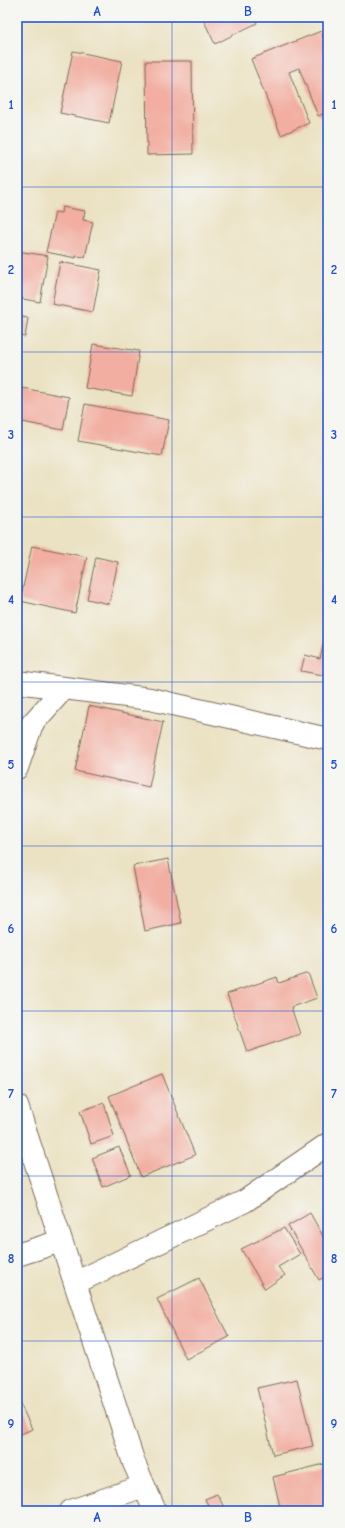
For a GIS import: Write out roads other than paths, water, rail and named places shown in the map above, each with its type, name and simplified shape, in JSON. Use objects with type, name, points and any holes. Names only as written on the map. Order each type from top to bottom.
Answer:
[{"type":"street","points":[[17,682],[150,699],[328,739]]},
{"type":"street","points":[[17,768],[32,724],[64,688]]},
{"type":"street","points":[[17,1106],[134,1463],[155,1511]]},
{"type":"street","points":[[75,1283],[244,1202],[328,1144]]},
{"type":"street","points":[[17,1255],[61,1241]]},
{"type":"street","points":[[71,1511],[144,1486]]}]
